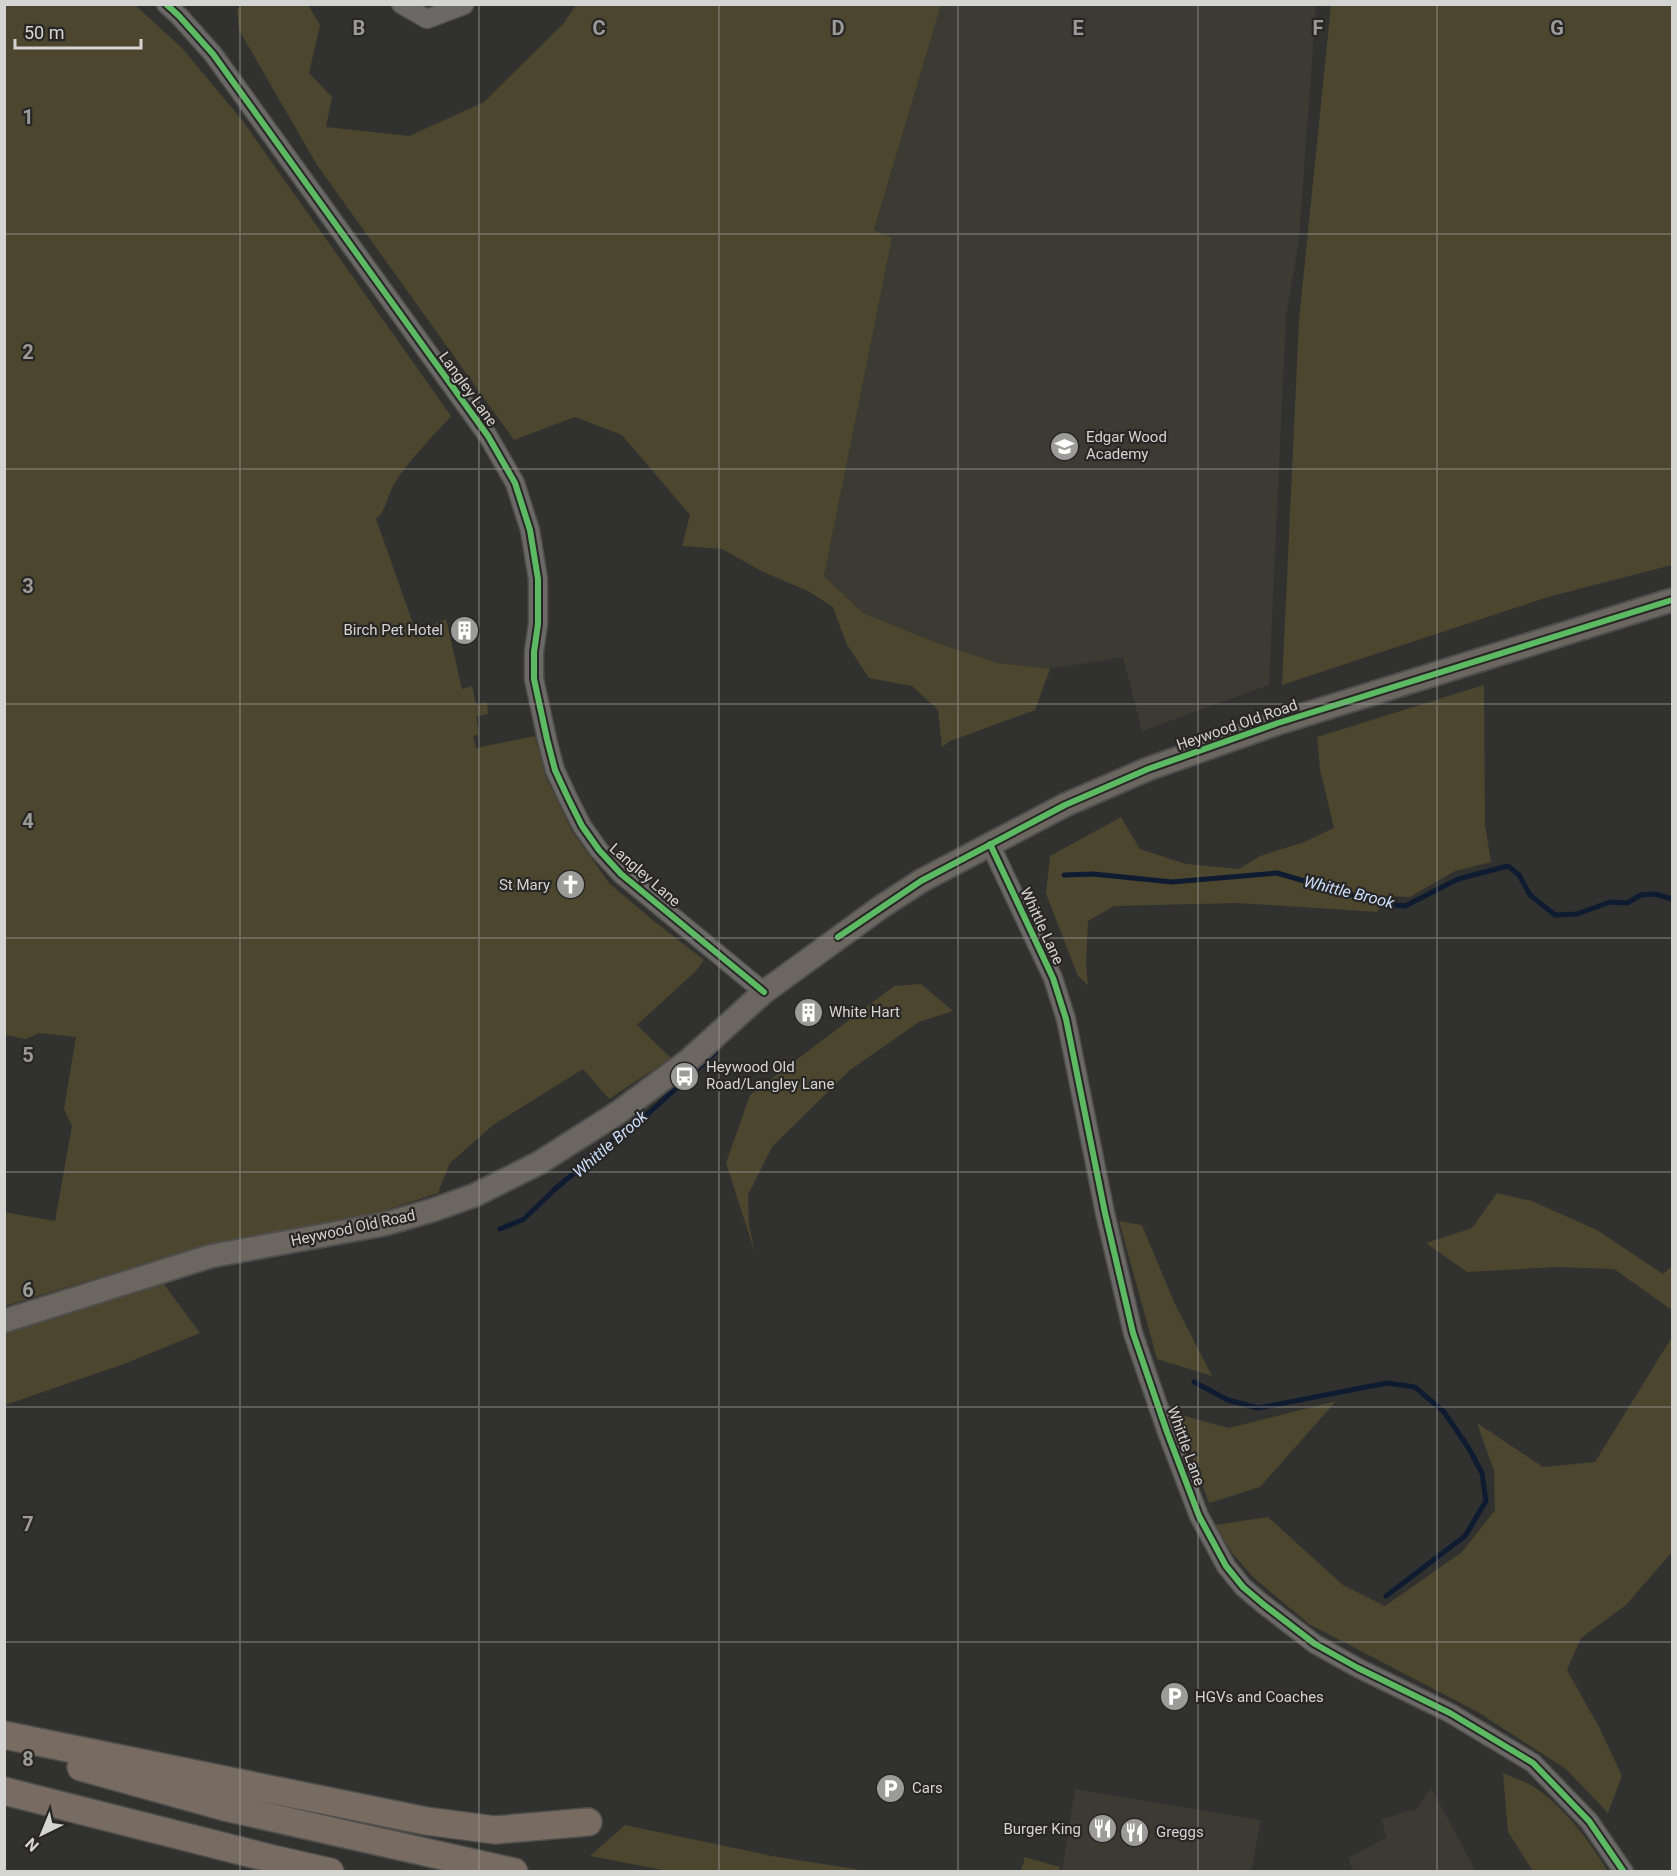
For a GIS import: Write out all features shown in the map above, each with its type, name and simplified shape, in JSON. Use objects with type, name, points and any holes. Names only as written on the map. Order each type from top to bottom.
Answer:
[{"type":"highway","points":[[4,1735],[426,1821],[495,1830],[588,1822]]},
{"type":"highway","points":[[4,1746],[225,1807],[514,1872]]},
{"type":"highway","points":[[4,1791],[330,1872]]},
{"type":"highway","points":[[4,1797],[79,1826],[246,1872]]},
{"type":"main road","name":"Heywood Old Road","points":[[4,1321],[211,1256],[385,1224],[475,1195],[538,1163],[619,1112],[689,1060],[764,992],[881,907],[921,881],[1065,805],[1148,769],[1278,723],[1672,600]]},
{"type":"street","points":[[401,4],[427,19],[464,5]]},
{"type":"street","name":"Langley Lane","points":[[178,8],[482,428],[515,483],[530,530],[538,579],[534,679],[555,770],[582,826],[599,850],[621,874],[764,992]]},
{"type":"street","name":"Whittle Lane","points":[[990,844],[1053,978],[1063,1009],[1105,1213],[1133,1333],[1199,1516],[1226,1566],[1243,1587],[1314,1644],[1450,1713],[1533,1763],[1589,1821],[1624,1872]]},
{"type":"shaded area","points":[[5,5],[135,5],[182,48],[242,120],[451,416],[406,467],[376,519],[416,632],[446,619],[462,689],[472,686],[476,704],[487,702],[488,714],[476,717],[479,734],[473,736],[476,748],[535,736],[546,777],[572,831],[610,884],[704,960],[696,971],[637,1025],[671,1058],[609,1099],[583,1069],[493,1125],[450,1163],[438,1193],[374,1214],[206,1245],[5,1306],[4,1212],[55,1221],[72,1126],[64,1109],[76,1037],[39,1033],[26,1039],[5,1035]]},
{"type":"shaded area","points":[[245,5],[308,5],[320,25],[309,73],[332,97],[326,127],[409,136],[484,102],[564,23],[576,5],[941,5],[874,230],[892,238],[824,576],[863,613],[937,643],[998,663],[1050,669],[1035,710],[950,741],[942,747],[938,710],[912,686],[869,678],[846,643],[833,607],[808,591],[763,572],[722,549],[682,546],[690,515],[622,435],[575,417],[514,440],[317,165],[239,30],[237,9]]},
{"type":"shaded area","name":"Edgar Wood Academy","points":[[941,5],[1316,5],[1299,240],[1286,316],[1269,685],[1142,731],[1123,657],[1050,669],[998,663],[937,643],[863,613],[824,576],[892,238],[874,231]]},
{"type":"shaded area","points":[[1331,5],[1672,5],[1672,565],[1548,597],[1282,685],[1299,320]]},
{"type":"shaded area","points":[[1484,685],[1485,825],[1491,862],[1455,871],[1410,897],[1386,896],[1377,912],[1238,903],[1114,906],[1088,921],[1086,965],[1088,985],[1078,976],[1046,894],[1050,856],[1121,817],[1140,849],[1186,864],[1239,869],[1260,856],[1304,842],[1334,828],[1320,769],[1317,737]]},
{"type":"shaded area","points":[[921,984],[953,1011],[919,1022],[850,1070],[772,1147],[748,1195],[749,1225],[755,1253],[726,1163],[750,1095],[894,986]]},
{"type":"shaded area","points":[[1497,1193],[1532,1201],[1597,1230],[1663,1274],[1672,1266],[1672,1310],[1614,1269],[1556,1267],[1467,1272],[1426,1243],[1472,1228]]},
{"type":"shaded area","points":[[1119,1221],[1142,1225],[1174,1302],[1212,1376],[1157,1359]]},
{"type":"shaded area","points":[[163,1283],[200,1333],[124,1364],[5,1405],[4,1332]]},
{"type":"shaded area","points":[[1672,1337],[1672,1552],[1626,1605],[1581,1638],[1567,1670],[1599,1727],[1622,1776],[1608,1813],[1566,1769],[1476,1711],[1309,1624],[1254,1578],[1232,1553],[1215,1525],[1268,1517],[1343,1585],[1385,1606],[1462,1552],[1495,1510],[1494,1471],[1477,1423],[1543,1467],[1595,1462]]},
{"type":"shaded area","points":[[1336,1401],[1260,1487],[1209,1503],[1177,1414],[1229,1428]]},
{"type":"shaded area","points":[[1503,1773],[1525,1782],[1558,1806],[1585,1837],[1608,1871],[1533,1871],[1508,1832]]},
{"type":"shaded area","points":[[1431,1788],[1476,1871],[1353,1871],[1348,1858],[1387,1837],[1381,1819],[1417,1809]]},
{"type":"shaded area","points":[[1075,1789],[1261,1820],[1251,1871],[1062,1871]]},
{"type":"shaded area","points":[[625,1825],[772,1856],[868,1871],[668,1871],[590,1856]]},
{"type":"shaded area","points":[[1024,1857],[1060,1867],[1059,1871],[1020,1871]]},
{"type":"waterway","name":"Whittle Brook","points":[[1064,875],[1093,874],[1172,882],[1277,873],[1383,904],[1405,906],[1458,879],[1508,866],[1519,875],[1530,895],[1555,915],[1577,914],[1610,902],[1627,903],[1641,895],[1655,894],[1672,899]]},
{"type":"waterway","name":"Whittle Brook","points":[[500,1229],[524,1219],[554,1190],[650,1112],[716,1052]]},
{"type":"waterway","points":[[1194,1382],[1228,1400],[1258,1408],[1387,1383],[1415,1387],[1444,1412],[1468,1447],[1482,1473],[1486,1501],[1465,1536],[1386,1596]]},
{"type":"cycle path","points":[[166,4],[213,54],[488,436],[515,483],[530,530],[538,579],[534,679],[555,770],[582,826],[599,850],[621,874],[764,992]]},
{"type":"cycle path","points":[[838,937],[921,881],[1065,805],[1148,769],[1278,723],[1672,600]]},
{"type":"cycle path","points":[[990,844],[1053,978],[1066,1019],[1105,1213],[1133,1333],[1199,1516],[1226,1566],[1243,1587],[1315,1644],[1358,1668],[1450,1713],[1533,1763],[1589,1821],[1624,1872]]},
{"type":"place","name":"Edgar Wood Academy","points":[[1065,446]]},
{"type":"place","name":"Birch Pet Hotel","points":[[464,630]]},
{"type":"place","name":"St Mary","points":[[571,885]]},
{"type":"place","name":"White Hart","points":[[808,1012]]},
{"type":"place","name":"Heywood Old Road/Langley Lane","points":[[685,1076]]},
{"type":"place","name":"HGVs and Coaches","points":[[1174,1697]]},
{"type":"place","name":"Cars","points":[[891,1788]]},
{"type":"place","name":"Burger King","points":[[1102,1829]]},
{"type":"place","name":"Greggs","points":[[1135,1832]]}]
